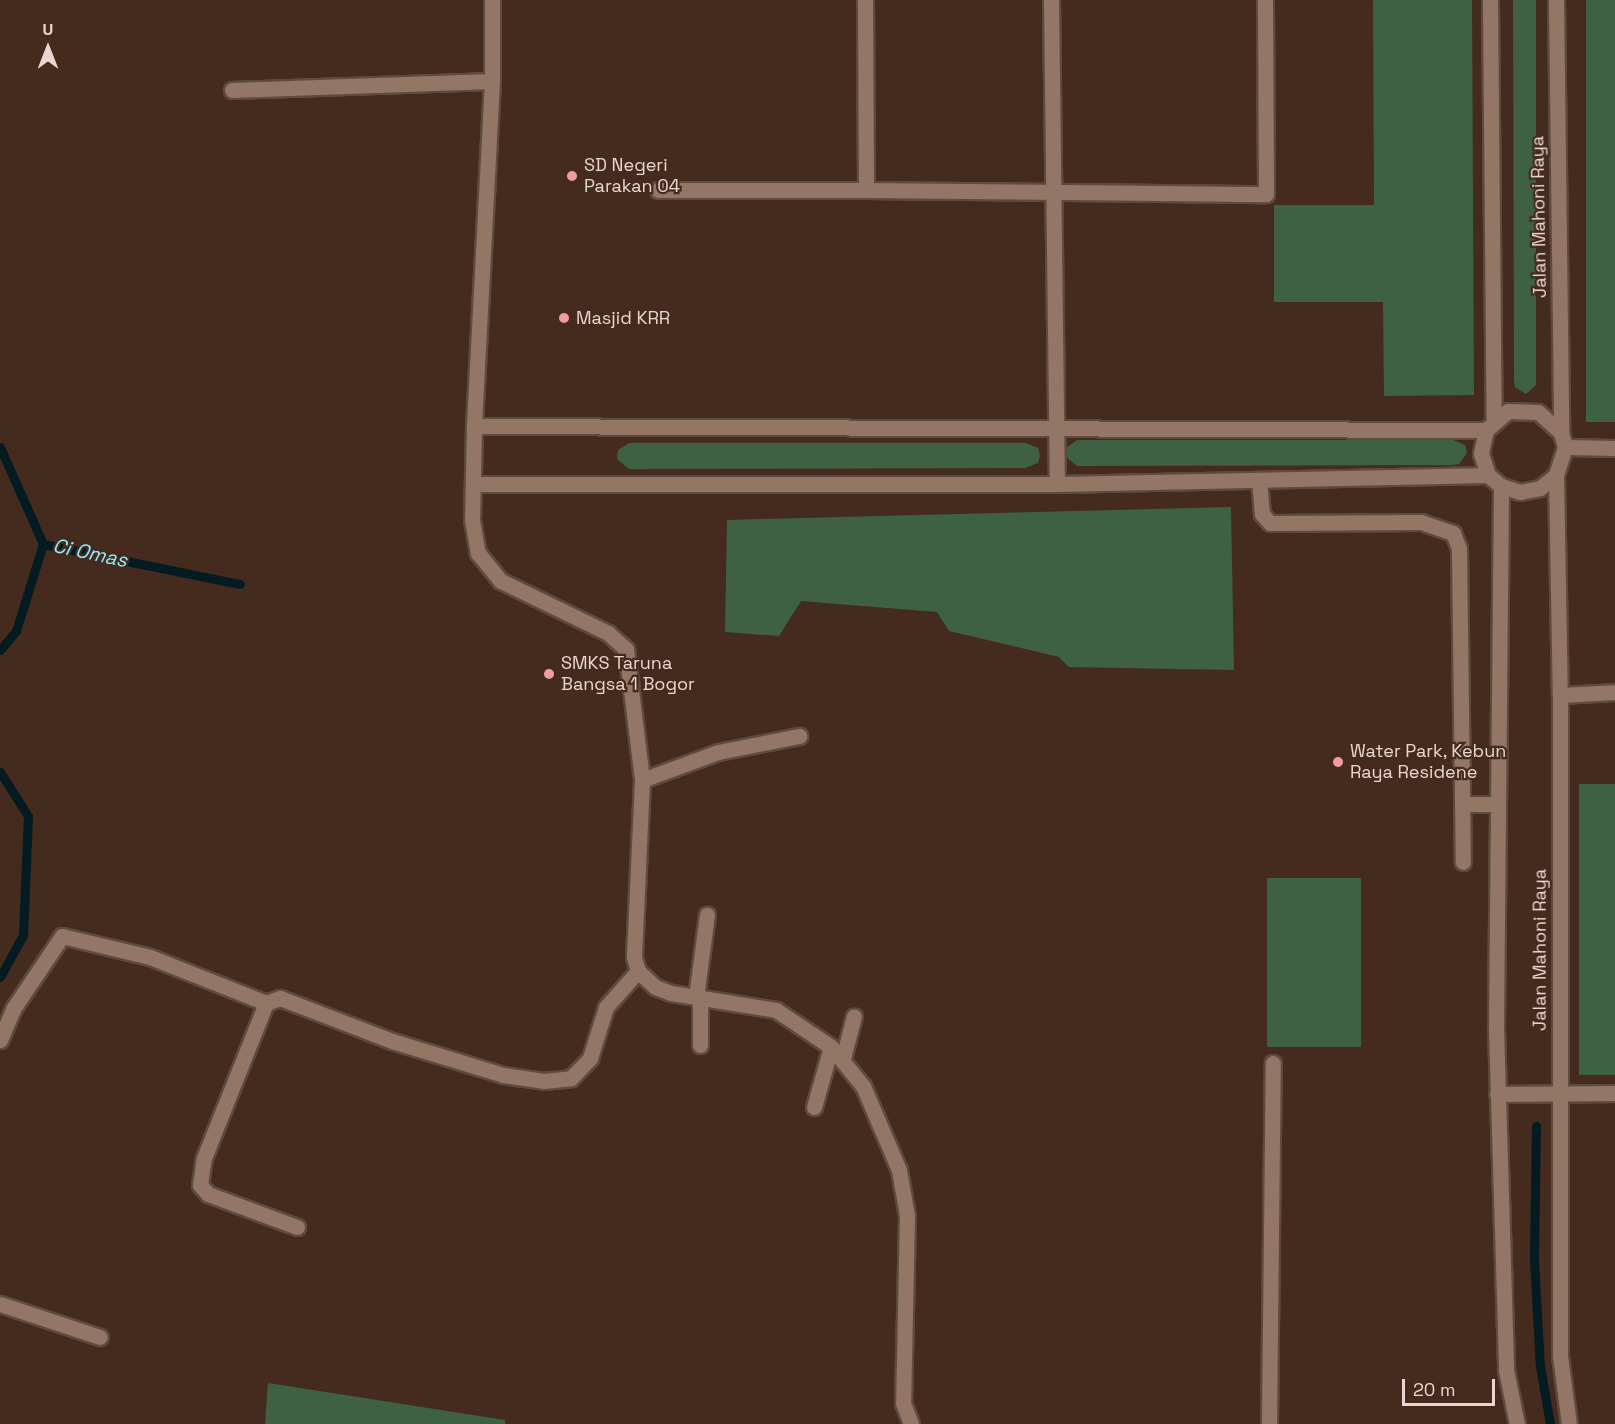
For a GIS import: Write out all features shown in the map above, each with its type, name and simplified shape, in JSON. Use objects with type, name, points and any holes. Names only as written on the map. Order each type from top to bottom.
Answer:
[{"type":"street","points":[[492,0],[492,81],[474,426],[473,534],[489,570],[501,581],[608,633],[626,649],[642,780],[634,957],[638,971],[655,987],[776,1010],[831,1047],[863,1086],[904,1192],[908,1301],[903,1403],[911,1424]]},
{"type":"street","points":[[865,0],[866,190]]},
{"type":"street","points":[[1051,0],[1057,484]]},
{"type":"street","points":[[658,190],[1052,190],[1266,194],[1264,0]]},
{"type":"street","points":[[1490,0],[1490,425],[1481,453],[1488,475],[1501,486],[1520,492],[1540,488],[1556,475],[1563,440]]},
{"type":"street","name":"Jalan Mahoni Raya","points":[[1556,0],[1563,440]]},
{"type":"street","points":[[232,90],[492,81]]},
{"type":"street","points":[[474,426],[1490,425],[1515,410],[1538,412],[1563,440],[1615,448]]},
{"type":"street","points":[[474,484],[1057,484],[1488,475]]},
{"type":"street","name":"Jalan Mahoni Raya","points":[[1556,475],[1560,694],[1554,1093],[1560,1356],[1569,1424]]},
{"type":"street","points":[[1259,480],[1262,514],[1270,523],[1421,522],[1453,532],[1459,549],[1463,862]]},
{"type":"street","points":[[1501,486],[1497,804],[1501,1094],[1506,1370],[1517,1424]]},
{"type":"street","points":[[1560,694],[1615,693]]},
{"type":"street","points":[[642,780],[718,752],[799,736]]},
{"type":"street","points":[[1462,804],[1497,804]]},
{"type":"street","points":[[700,1045],[698,997],[707,915]]},
{"type":"street","points":[[0,1040],[13,1010],[62,936],[150,957],[266,1003],[280,998],[392,1041],[503,1075],[544,1082],[571,1078],[590,1059],[606,1007],[638,971]]},
{"type":"street","points":[[266,1003],[204,1158],[200,1185],[208,1194],[297,1227]]},
{"type":"street","points":[[843,1059],[854,1016]]},
{"type":"street","points":[[814,1107],[831,1047]]},
{"type":"street","points":[[1269,1424],[1273,1063]]},
{"type":"street","points":[[1501,1094],[1615,1093]]},
{"type":"street","points":[[0,1304],[100,1337]]},
{"type":"green space","points":[[1373,0],[1472,0],[1474,395],[1384,396],[1383,302],[1274,302],[1274,205],[1374,205]]},
{"type":"green space","points":[[1513,0],[1536,0],[1536,385],[1526,394],[1515,387],[1514,380]]},
{"type":"green space","points":[[1586,0],[1615,0],[1615,422],[1586,422]]},
{"type":"green space","points":[[1077,440],[1453,440],[1465,445],[1467,453],[1459,464],[1452,465],[1077,466],[1065,456],[1066,448]]},
{"type":"green space","points":[[629,443],[1026,443],[1038,448],[1040,456],[1038,463],[1025,468],[629,469],[617,459],[618,450]]},
{"type":"green space","points":[[1231,507],[1234,670],[1069,667],[1059,657],[949,631],[937,612],[801,601],[779,636],[725,632],[727,520]]},
{"type":"green space","points":[[1579,784],[1615,784],[1615,1075],[1579,1075]]},
{"type":"green space","points":[[1267,878],[1361,878],[1361,1047],[1267,1047]]},
{"type":"green space","points":[[268,1383],[505,1420],[505,1424],[265,1424]]},
{"type":"waterway","name":"Ci Omas","points":[[0,447],[43,544],[240,584]]},
{"type":"waterway","points":[[0,650],[16,631],[43,544]]},
{"type":"waterway","points":[[0,772],[28,816],[23,935],[0,977]]},
{"type":"waterway","points":[[1536,1126],[1534,1260],[1540,1366],[1550,1424]]},
{"type":"place","name":"SD Negeri Parakan 04","points":[[572,176]]},
{"type":"place","name":"Masjid KRR","points":[[564,318]]},
{"type":"place","name":"SMKS Taruna Bangsa 1 Bogor","points":[[549,674]]},
{"type":"place","name":"Water Park, Kebun Raya Residene","points":[[1338,762]]}]
